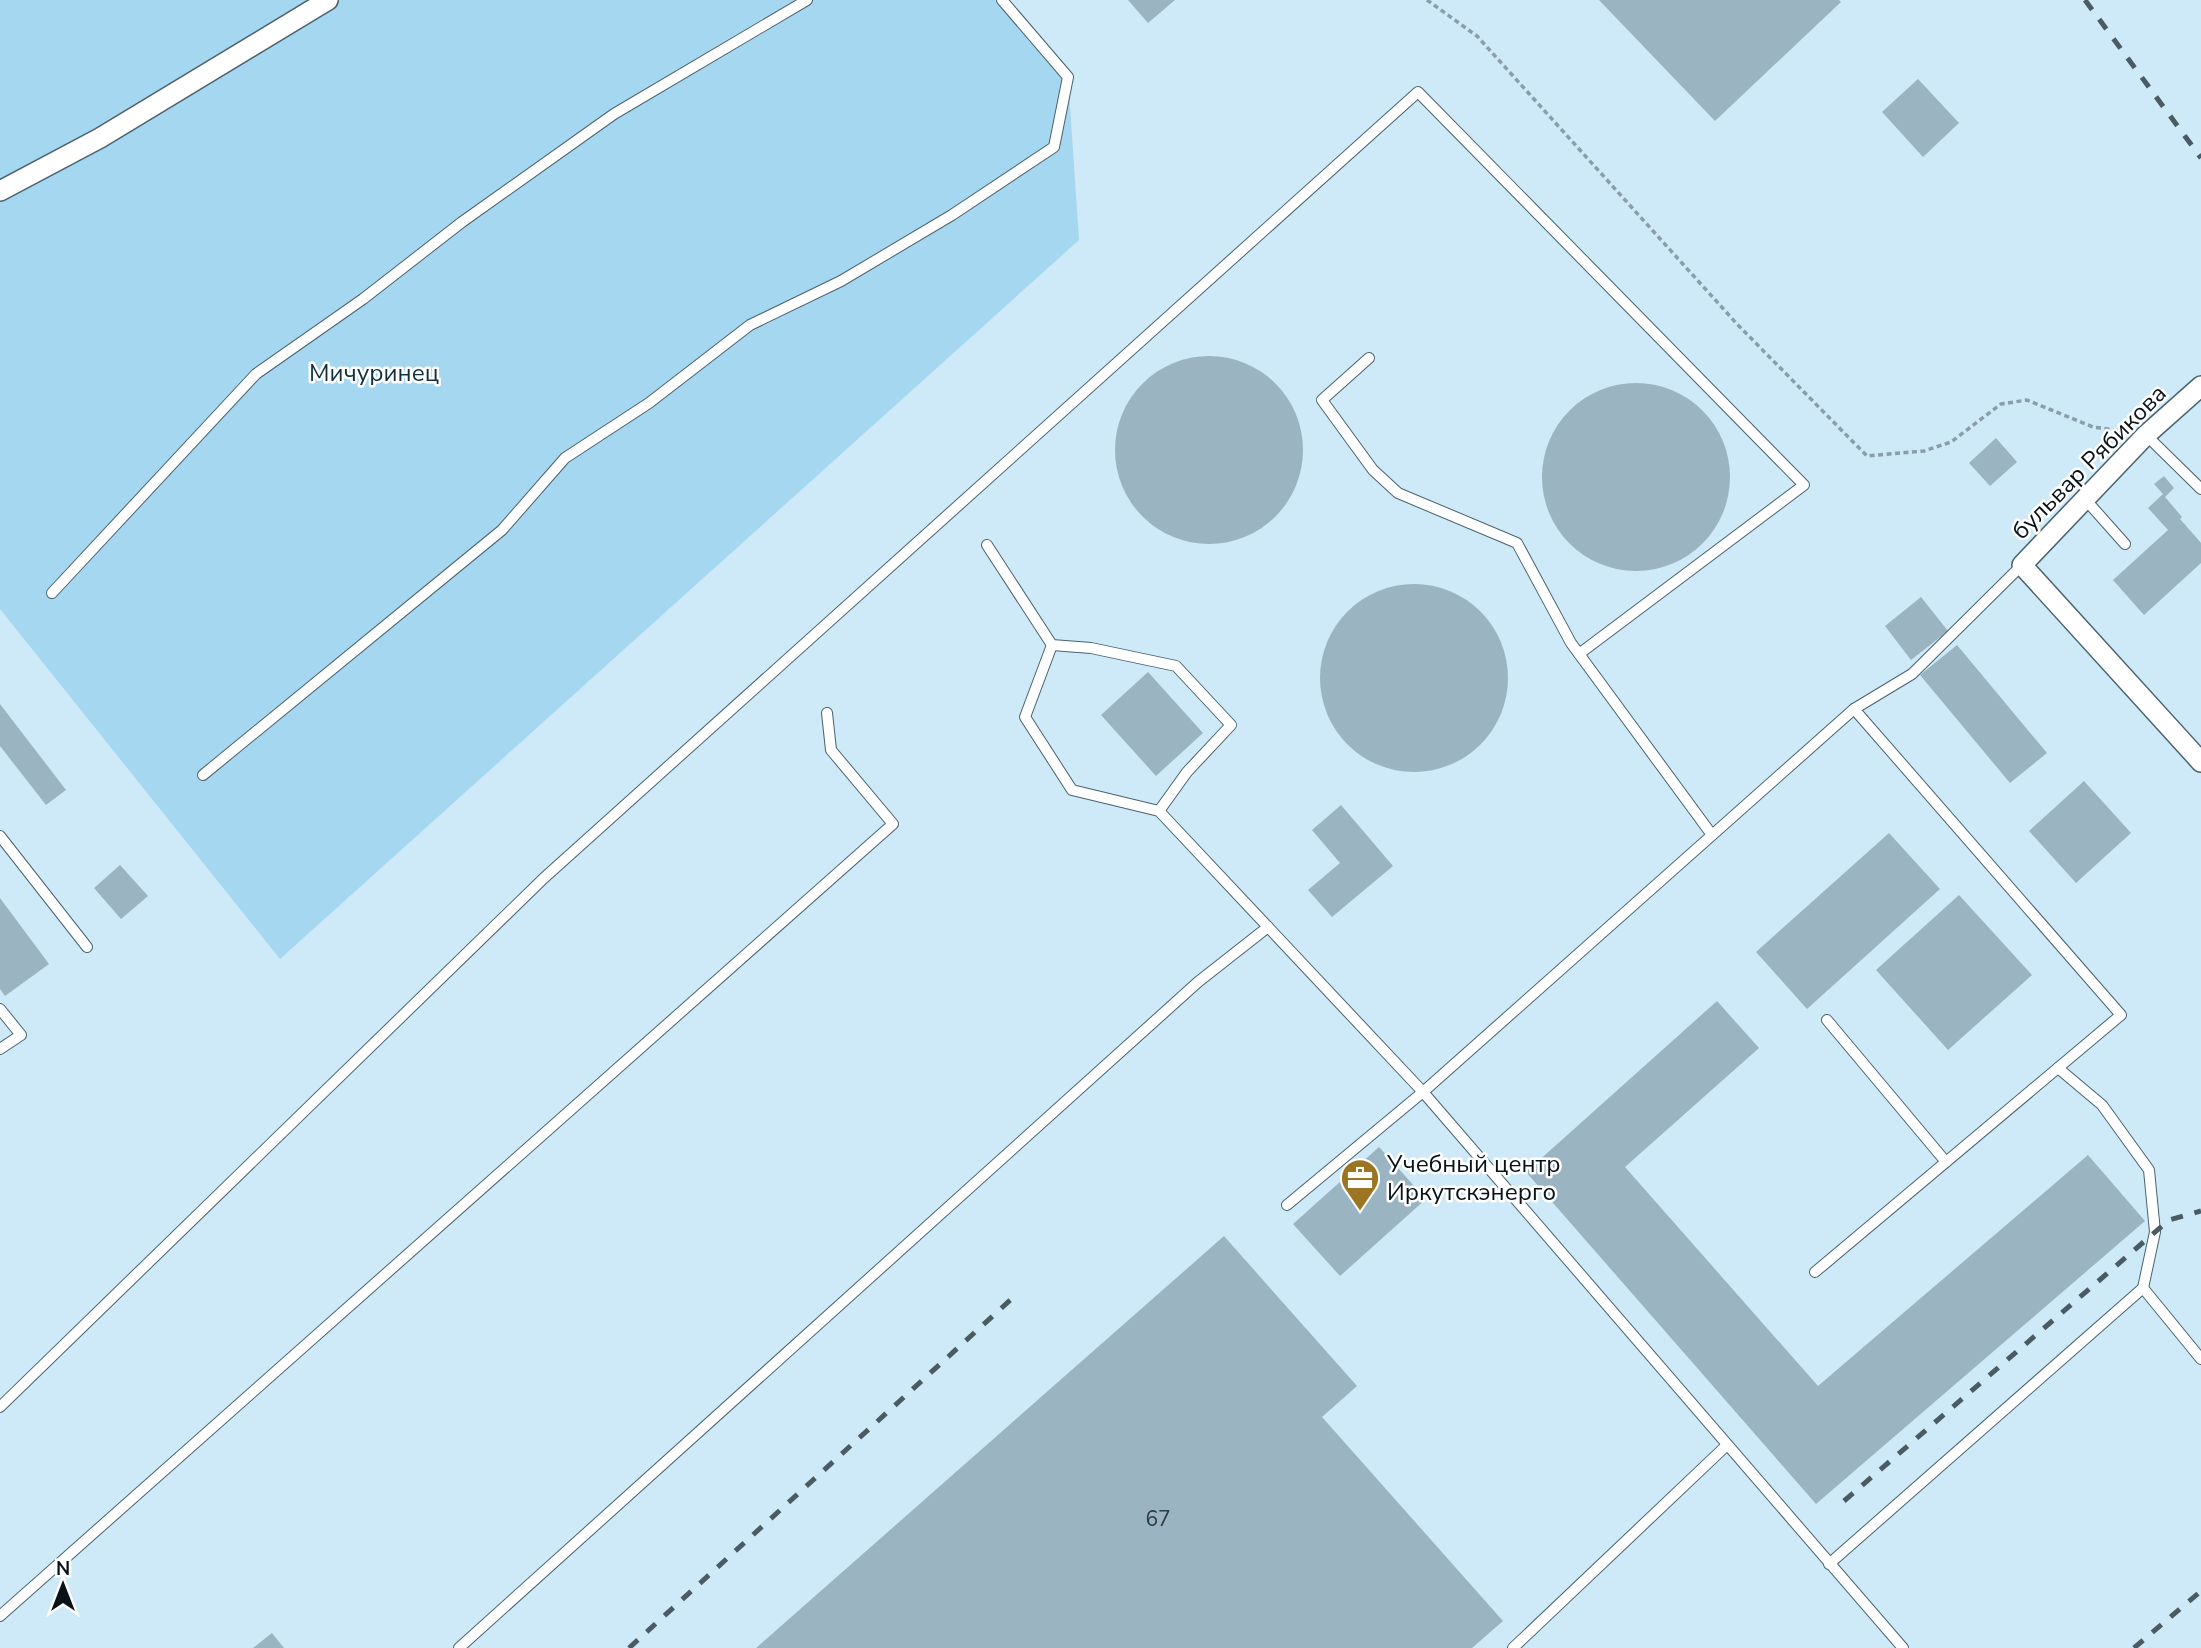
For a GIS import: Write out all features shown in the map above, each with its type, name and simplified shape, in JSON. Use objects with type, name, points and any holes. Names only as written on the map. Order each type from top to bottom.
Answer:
[{"type":"street","points":[[0,191],[100,138],[328,0]]},
{"type":"street","name":"бульвар Рябикова","points":[[2201,386],[2146,435],[2022,565],[2201,762]]},
{"type":"lane","points":[[52,593],[256,374],[363,299],[462,222],[614,114],[807,0]]},
{"type":"lane","points":[[203,775],[502,530],[565,458],[649,403],[750,325],[841,281],[952,215],[1054,147],[1068,77],[1002,0]]},
{"type":"lane","points":[[0,1407],[544,878],[1418,92],[1804,485],[1579,654]]},
{"type":"lane","points":[[1368,358],[1322,400],[1358,450],[1373,470],[1398,493],[1517,543],[1579,654],[1712,835]]},
{"type":"lane","points":[[2146,435],[2201,488]]},
{"type":"lane","points":[[2085,499],[2125,544]]},
{"type":"lane","points":[[987,545],[1052,645]]},
{"type":"lane","points":[[1287,1205],[1423,1092],[1854,709],[1912,674],[2022,565]]},
{"type":"lane","points":[[1052,645],[1091,648],[1176,666],[1231,725],[1187,772],[1159,811]]},
{"type":"lane","points":[[1052,645],[1025,717],[1072,790],[1159,811],[1423,1092],[1903,1648]]},
{"type":"lane","points":[[1815,1272],[2121,1015],[1854,709]]},
{"type":"lane","points":[[0,1616],[892,824],[831,750],[827,713]]},
{"type":"lane","points":[[0,836],[87,947]]},
{"type":"lane","points":[[459,1648],[1198,982],[1268,927]]},
{"type":"lane","points":[[0,1009],[21,1035],[0,1049]]},
{"type":"lane","points":[[1827,1020],[1946,1162]]},
{"type":"lane","points":[[1829,1564],[2143,1288],[2155,1232],[2149,1170],[2102,1105],[2058,1068]]},
{"type":"lane","points":[[2143,1288],[2201,1359]]},
{"type":"lane","points":[[1513,1648],[1727,1445]]},
{"type":"path","points":[[1427,0],[1478,36],[1737,324],[1867,456],[1924,451],[1951,442],[2001,404],[2027,400],[2093,427],[2146,435]]},
{"type":"green space","name":"Мичуринец","points":[[0,0],[1002,0],[1068,77],[1079,240],[280,959],[0,609]]},
{"type":"building","points":[[1128,0],[1175,0],[1148,23]]},
{"type":"building","points":[[1599,0],[1839,0],[1841,2],[1715,121]]},
{"type":"building","points":[[1918,79],[1959,123],[1923,157],[1882,112]]},
{"type":"building","points":[[1209,356],[1245,363],[1276,383],[1296,414],[1303,450],[1296,486],[1276,517],[1245,537],[1209,544],[1173,537],[1142,517],[1122,486],[1115,450],[1122,414],[1142,383],[1173,363]]},
{"type":"building","points":[[1636,383],[1672,390],[1703,410],[1723,441],[1730,477],[1723,513],[1703,544],[1672,564],[1636,571],[1600,564],[1569,544],[1549,513],[1542,477],[1549,441],[1569,410],[1600,390]]},
{"type":"building","points":[[1996,438],[2017,462],[1990,486],[1969,463]]},
{"type":"building","points":[[2164,476],[2174,488],[2165,497],[2201,543],[2201,563],[2144,615],[2113,580],[2168,530],[2148,508],[2163,494],[2154,484]]},
{"type":"building","points":[[1414,584],[1450,591],[1481,611],[1501,642],[1508,678],[1501,714],[1481,745],[1450,765],[1414,772],[1378,765],[1347,745],[1327,714],[1320,678],[1327,642],[1347,611],[1378,591]]},
{"type":"building","points":[[1921,597],[1948,631],[1911,660],[1885,626]]},
{"type":"building","points":[[1957,645],[2047,753],[2010,783],[1920,675]]},
{"type":"building","points":[[1148,672],[1203,733],[1156,776],[1101,715]]},
{"type":"building","points":[[0,704],[66,790],[46,805],[0,746]]},
{"type":"building","points":[[2084,781],[2131,833],[2076,883],[2029,831]]},
{"type":"building","points":[[1341,805],[1393,866],[1332,917],[1308,890],[1340,863],[1312,830]]},
{"type":"building","points":[[1889,833],[1940,889],[1807,1009],[1756,952]]},
{"type":"building","points":[[120,865],[148,896],[121,919],[94,888]]},
{"type":"building","points":[[1959,895],[2032,975],[1948,1050],[1876,970]]},
{"type":"building","points":[[0,898],[49,964],[5,996],[0,989]]},
{"type":"building","points":[[1717,1001],[1759,1048],[1625,1167],[1818,1386],[2088,1155],[2145,1221],[1816,1504],[1526,1172]]},
{"type":"building","name":"Учебный центр Иркутскэнерго","points":[[1379,1147],[1426,1199],[1340,1276],[1293,1224]]},
{"type":"building","points":[[1224,1236],[1357,1386],[1322,1417],[1503,1621],[1472,1648],[756,1648]]},
{"type":"building","points":[[272,1633],[284,1648],[253,1648]]},
{"type":"railway","points":[[2085,0],[2201,158]]},
{"type":"railway","points":[[1844,1501],[2169,1220],[2201,1211]]},
{"type":"railway","points":[[629,1648],[1018,1293]]},
{"type":"railway","points":[[2134,1648],[2201,1591]]},
{"type":"place","name":"Учебный центр Иркутскэнерго","points":[[1360,1212]]}]
